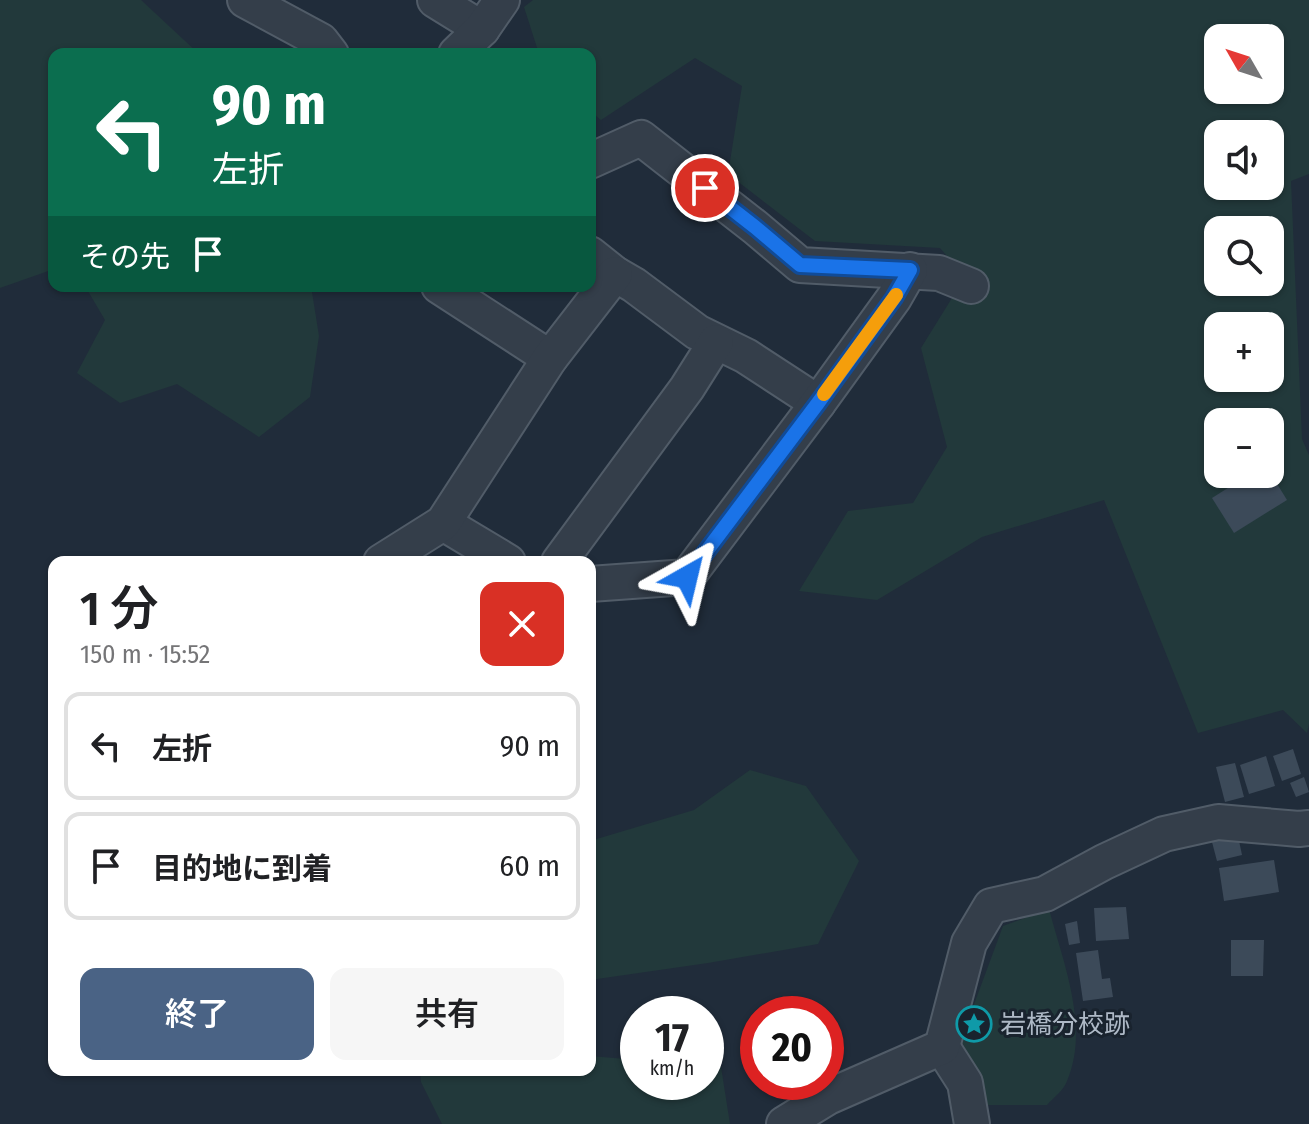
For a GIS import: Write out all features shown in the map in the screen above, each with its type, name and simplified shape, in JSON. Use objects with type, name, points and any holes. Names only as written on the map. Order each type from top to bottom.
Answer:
[{"type":"street","points":[[245,0],[321,41],[326,48]]},
{"type":"street","points":[[435,0],[482,29]]},
{"type":"street","points":[[462,48],[482,29],[502,0]]},
{"type":"street","points":[[596,158],[641,138],[800,265],[939,273],[971,286]]},
{"type":"street","points":[[602,264],[697,332],[746,356],[818,403]]},
{"type":"street","points":[[596,584],[687,577],[818,403],[894,298],[910,270]]},
{"type":"street","points":[[448,292],[550,358]]},
{"type":"street","points":[[391,556],[443,523],[550,358],[587,292]]},
{"type":"street","points":[[563,556],[687,388],[716,342]]},
{"type":"street","points":[[443,523],[498,556]]},
{"type":"street","points":[[972,1124],[965,1083],[942,1047],[969,943],[991,906],[1045,894],[1164,834],[1218,822],[1309,828]]},
{"type":"street","points":[[784,1124],[828,1097],[942,1047]]},
{"type":"green space","points":[[0,0],[141,0],[193,48],[48,48],[48,271],[0,288]]},
{"type":"green space","points":[[533,0],[1309,0],[1309,174],[1291,181],[1302,439],[1309,455],[1307,733],[1283,710],[1198,733],[1104,500],[982,537],[877,600],[799,591],[848,511],[913,503],[947,447],[921,348],[965,277],[940,248],[815,241],[728,174],[742,86],[695,58],[601,120],[596,116],[596,48],[537,48],[524,7]]},
{"type":"green space","points":[[89,292],[312,292],[319,336],[310,397],[259,437],[177,384],[120,403],[77,373],[105,320]]},
{"type":"green space","points":[[750,770],[806,786],[859,861],[818,944],[596,979],[596,839],[694,810]]},
{"type":"green space","points":[[1049,909],[1067,972],[1075,1017],[1076,1039],[1067,1081],[1047,1105],[988,1105],[959,1045],[1003,926]]},
{"type":"green space","points":[[596,1056],[620,1058],[620,1100],[724,1100],[724,1086],[730,1124],[442,1124],[420,1076],[596,1076]]},
{"type":"building","points":[[1228,488],[1280,488],[1287,500],[1234,533],[1212,498]]},
{"type":"building","points":[[1293,749],[1301,774],[1282,781],[1273,756]]},
{"type":"building","points":[[1266,756],[1275,786],[1249,794],[1240,765]]},
{"type":"building","points":[[1235,763],[1244,797],[1225,802],[1216,767]]},
{"type":"building","points":[[1304,777],[1309,792],[1296,797],[1290,783]]},
{"type":"building","points":[[1238,836],[1242,855],[1217,861],[1212,842]]},
{"type":"building","points":[[1274,860],[1279,892],[1224,901],[1219,868]]},
{"type":"building","points":[[1126,907],[1129,939],[1096,941],[1094,908]]},
{"type":"building","points":[[1077,921],[1080,943],[1069,945],[1065,924]]},
{"type":"building","points":[[1231,940],[1264,940],[1263,976],[1231,976]]},
{"type":"building","points":[[1098,950],[1102,979],[1110,978],[1113,997],[1083,1001],[1076,953]]},
{"type":"slow traffic","points":[[824,394],[896,295]]},
{"type":"place","name":"岩橋分校跡","points":[[974,1024]]},
{"type":"route","points":[[687,577],[818,403],[894,298],[910,270],[800,265],[705,188]]}]
